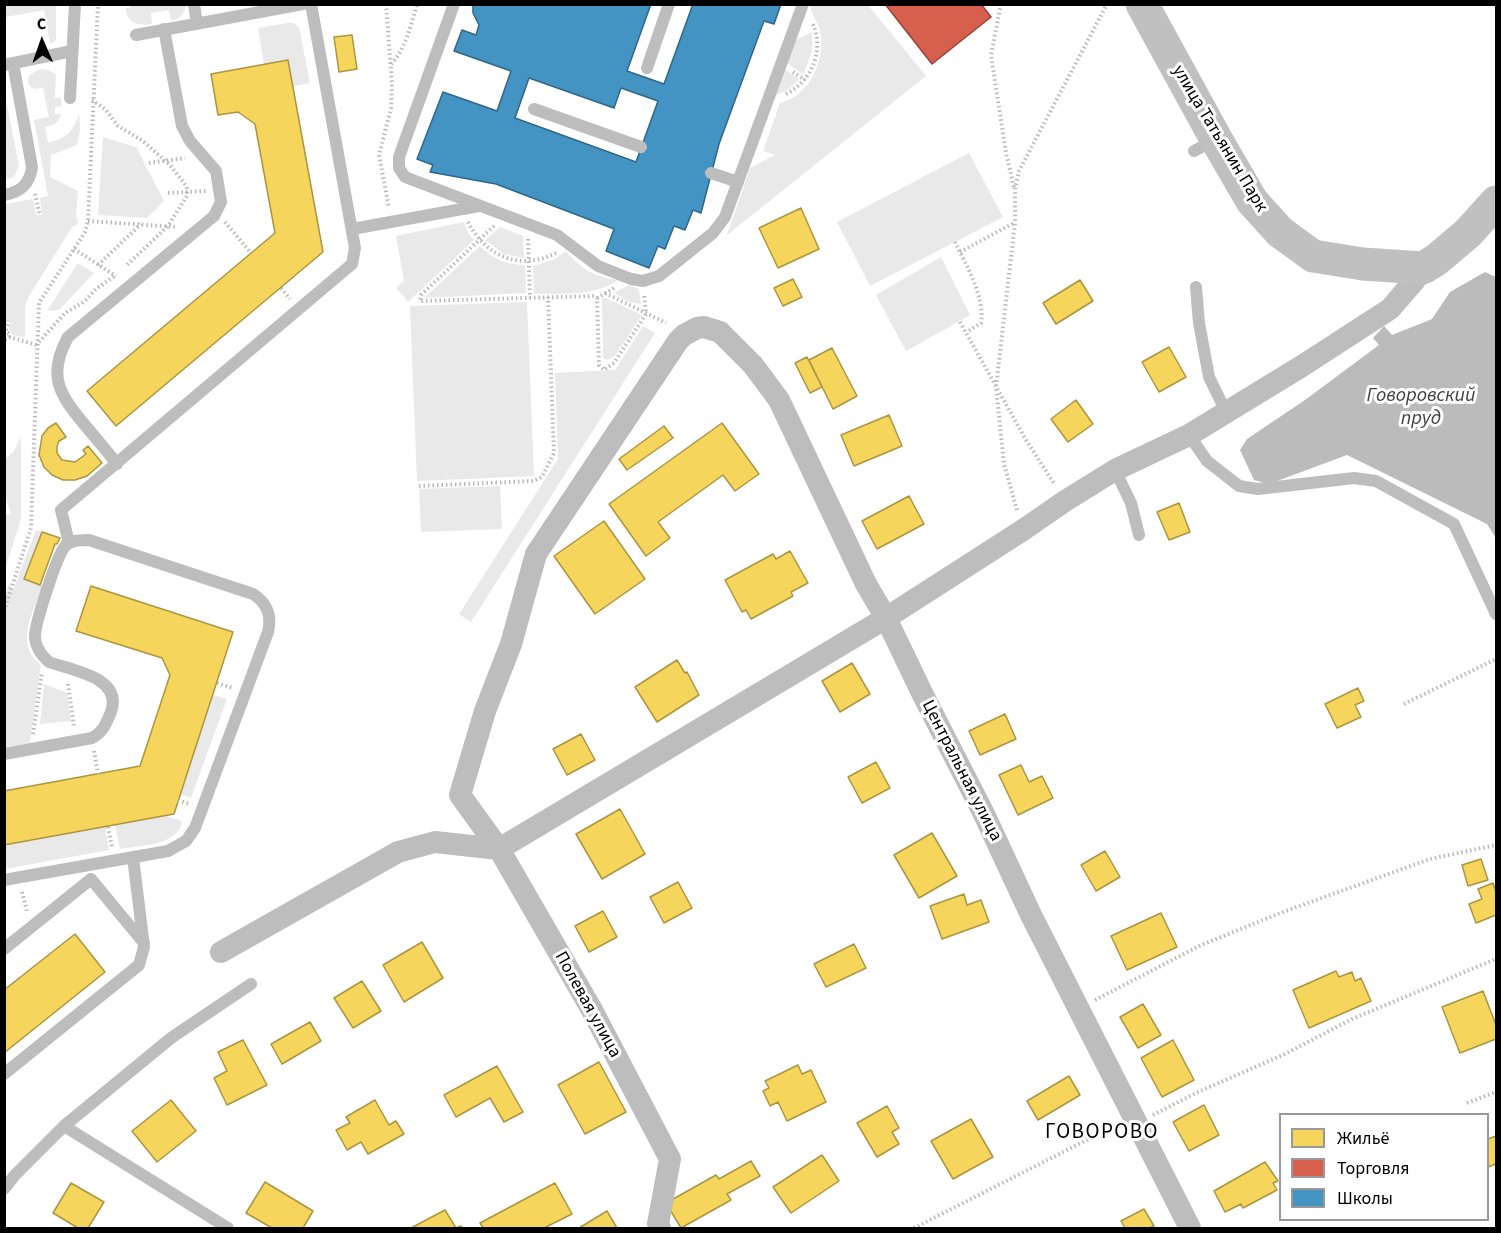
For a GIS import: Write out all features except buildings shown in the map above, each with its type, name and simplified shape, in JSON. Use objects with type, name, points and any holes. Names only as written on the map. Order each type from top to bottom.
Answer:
[{"type":"street","name":"улица Татьянин Парк","points":[[1142,4],[1205,145],[1280,232],[1313,256],[1363,264],[1423,268]]},
{"type":"street","points":[[221,952],[398,852],[435,842],[499,849],[886,618],[1115,470],[1189,435],[1390,309],[1423,268],[1436,260],[1468,232],[1497,202]]},
{"type":"street","name":"Центральная улица","points":[[460,795],[485,711],[511,644],[536,555],[678,341],[684,334],[698,328],[714,329],[753,365],[779,400],[866,584],[886,618],[983,812],[1031,915],[1190,1228]]},
{"type":"street","name":"Полевая улица","points":[[460,795],[499,849],[592,1010],[670,1159],[658,1224],[660,1228]]},
{"type":"lane","points":[[70,98],[75,4]]},
{"type":"lane","points":[[194,4],[197,24]]},
{"type":"lane","points":[[136,35],[303,4]]},
{"type":"lane","points":[[69,543],[62,510],[349,269],[352,264],[355,254],[352,229],[311,4]]},
{"type":"lane","points":[[454,4],[398,162],[401,172],[405,177],[557,235],[601,268],[643,281],[654,279],[717,229],[728,211],[802,5]]},
{"type":"lane","points":[[648,68],[669,4]]},
{"type":"lane","points":[[117,464],[67,404],[58,386],[57,368],[61,350],[68,338],[217,212],[221,202],[216,171],[190,141],[182,126],[164,29]]},
{"type":"lane","points":[[4,195],[14,193],[25,186],[32,167],[9,64],[72,51]]},
{"type":"lane","points":[[534,109],[641,147]]},
{"type":"lane","points":[[711,173],[738,182]]},
{"type":"lane","points":[[391,222],[388,223],[481,206]]},
{"type":"lane","points":[[352,229],[391,222]]},
{"type":"lane","points":[[1196,287],[1199,323],[1209,376],[1226,412]]},
{"type":"lane","points":[[1189,435],[1207,461],[1239,486],[1258,489],[1354,478],[1376,481],[1454,524],[1497,614]]},
{"type":"lane","points":[[1115,470],[1131,503],[1139,535]]},
{"type":"lane","points":[[4,754],[92,738],[103,730],[114,703],[109,688],[101,681],[50,662],[44,658],[37,646],[35,628],[58,557],[69,543],[88,540],[253,594],[265,604],[270,618],[268,632],[192,835],[175,848],[4,879]]},
{"type":"lane","points":[[4,1074],[135,970],[142,959],[144,943],[133,857]]},
{"type":"lane","points":[[81,866],[144,943]]},
{"type":"lane","points":[[4,949],[91,879]]},
{"type":"lane","points":[[4,1189],[64,1126],[171,1038],[251,984]]},
{"type":"lane","points":[[64,1126],[228,1228]]},
{"type":"path","points":[[4,611],[31,528],[39,303],[85,232],[88,221],[98,4]]},
{"type":"path","points":[[386,4],[392,83],[390,108],[379,154],[391,222]]},
{"type":"path","points":[[390,64],[397,58],[402,48],[417,4]]},
{"type":"path","points":[[1001,4],[991,55],[1006,153],[1015,189]]},
{"type":"path","points":[[1023,530],[1004,464],[996,387],[1015,223],[1015,189],[1019,171],[1107,4]]},
{"type":"path","points":[[768,100],[789,93],[798,86],[806,78],[816,58],[815,28],[802,5]]},
{"type":"path","points":[[37,345],[65,314],[85,301],[168,226],[188,192],[185,183],[145,142],[118,126],[106,110],[93,100]]},
{"type":"path","points":[[149,163],[204,155]]},
{"type":"path","points":[[168,193],[220,190]]},
{"type":"path","points":[[464,209],[479,240],[493,252],[510,259],[529,261],[545,258],[569,244]]},
{"type":"path","points":[[217,212],[251,253]]},
{"type":"path","points":[[506,215],[421,295],[420,301],[595,296],[599,365],[602,370],[614,363],[646,314]]},
{"type":"path","points":[[88,221],[199,228]]},
{"type":"path","points":[[960,252],[1015,223]]},
{"type":"path","points":[[98,265],[141,224]]},
{"type":"path","points":[[527,224],[530,298]]},
{"type":"path","points":[[955,242],[983,311],[981,323],[967,332]]},
{"type":"path","points":[[74,249],[131,285]]},
{"type":"path","points":[[280,288],[286,293]]},
{"type":"path","points":[[605,293],[671,326]]},
{"type":"path","points":[[419,486],[533,481],[542,477],[553,459],[554,451],[548,297]]},
{"type":"path","points":[[9,321],[5,330],[10,334],[9,337]]},
{"type":"path","points":[[960,322],[1026,440],[1065,501]]},
{"type":"path","points":[[4,340],[9,337],[37,345]]},
{"type":"path","points":[[31,749],[44,658]]},
{"type":"path","points":[[1404,704],[1497,659]]},
{"type":"path","points":[[66,668],[76,741]]},
{"type":"path","points":[[97,765],[98,774]]},
{"type":"path","points":[[108,826],[109,834]]},
{"type":"path","points":[[1078,1009],[1201,945],[1283,912],[1430,859],[1497,845]]},
{"type":"path","points":[[19,877],[24,905],[37,923]]},
{"type":"path","points":[[914,1228],[1135,1120],[1285,1054],[1352,1019],[1497,959]]},
{"type":"path","points":[[1467,1103],[1497,1092]]},
{"type":"shaded area","points":[[5,4],[56,5],[56,40],[50,44],[44,10],[6,17]]},
{"type":"shaded area","points":[[810,4],[868,5],[926,76],[727,235],[750,168],[775,155],[763,151],[780,103],[800,93],[814,75],[818,64],[820,31]]},
{"type":"shaded area","points":[[130,5],[186,5],[181,16],[171,21],[169,10],[151,13],[152,24],[147,25],[138,24],[128,17],[126,8],[130,8]]},
{"type":"shaded area","points":[[288,23],[299,27],[310,83],[293,86],[288,60],[264,64],[258,28]]},
{"type":"shaded area","points":[[812,32],[812,52],[803,74],[787,63],[795,40]]},
{"type":"shaded area","points":[[40,69],[56,74],[55,98],[61,98],[61,106],[55,107],[55,114],[61,114],[59,120],[45,127],[48,142],[60,139],[69,133],[79,112],[80,131],[77,145],[51,155],[50,177],[78,191],[76,216],[78,221],[29,296],[25,307],[25,337],[12,335],[9,328],[11,322],[7,321],[5,326],[5,204],[33,199],[36,215],[42,215],[40,198],[48,196],[34,120],[49,117],[43,88],[35,89],[28,83],[29,75]]},
{"type":"shaded area","points":[[785,69],[799,79],[789,89],[775,96]]},
{"type":"shaded area","points":[[4,90],[19,166],[14,177],[5,180]]},
{"type":"shaded area","points":[[103,137],[136,147],[164,201],[147,218],[98,215]]},
{"type":"shaded area","points":[[969,153],[1003,217],[870,286],[837,222]]},
{"type":"shaded area","points":[[464,222],[468,233],[474,240],[408,302],[396,288],[404,281],[396,236]]},
{"type":"shaded area","points":[[500,227],[523,236],[524,258],[504,254],[485,240]]},
{"type":"shaded area","points":[[480,246],[501,260],[525,265],[526,293],[424,298]]},
{"type":"shaded area","points":[[566,251],[577,263],[589,271],[602,277],[618,280],[588,292],[534,294],[533,266],[553,260]]},
{"type":"shaded area","points":[[941,257],[970,315],[906,351],[876,295]]},
{"type":"shaded area","points":[[78,263],[94,273],[59,310],[47,311]]},
{"type":"shaded area","points":[[629,285],[639,289],[641,304],[629,302],[614,293]]},
{"type":"shaded area","points":[[602,298],[642,315],[615,356],[608,360],[603,356]]},
{"type":"shaded area","points":[[527,302],[534,476],[417,481],[410,306]]},
{"type":"shaded area","points":[[643,326],[655,333],[471,622],[459,614],[558,459],[555,373],[615,370]]},
{"type":"shaded area","points":[[21,436],[21,519],[5,569],[5,515],[11,514],[5,495],[5,459],[14,451]]},
{"type":"shaded area","points":[[500,486],[502,529],[421,532],[419,489]]},
{"type":"shaded area","points":[[36,530],[42,532],[24,579],[40,585],[42,580],[27,638],[28,648],[41,665],[30,743],[5,747],[5,597],[9,583],[13,590]]},
{"type":"shaded area","points":[[44,684],[67,693],[71,721],[40,724]]},
{"type":"shaded area","points":[[213,695],[227,699],[191,798],[180,794]]},
{"type":"shaded area","points":[[166,816],[182,821],[174,835],[157,843],[120,849],[115,825]]},
{"type":"shaded area","points":[[105,827],[109,850],[5,869],[5,845]]},
{"type":"water","name":"Говоровский пруд","points":[[1485,272],[1496,277],[1496,538],[1487,524],[1347,455],[1269,484],[1254,480],[1240,450],[1247,439],[1305,400],[1379,345],[1373,338],[1384,326],[1392,335],[1432,319],[1450,292]]},
{"type":"district","name":"ГОВОРОВО","points":[[1102,1133]]}]
